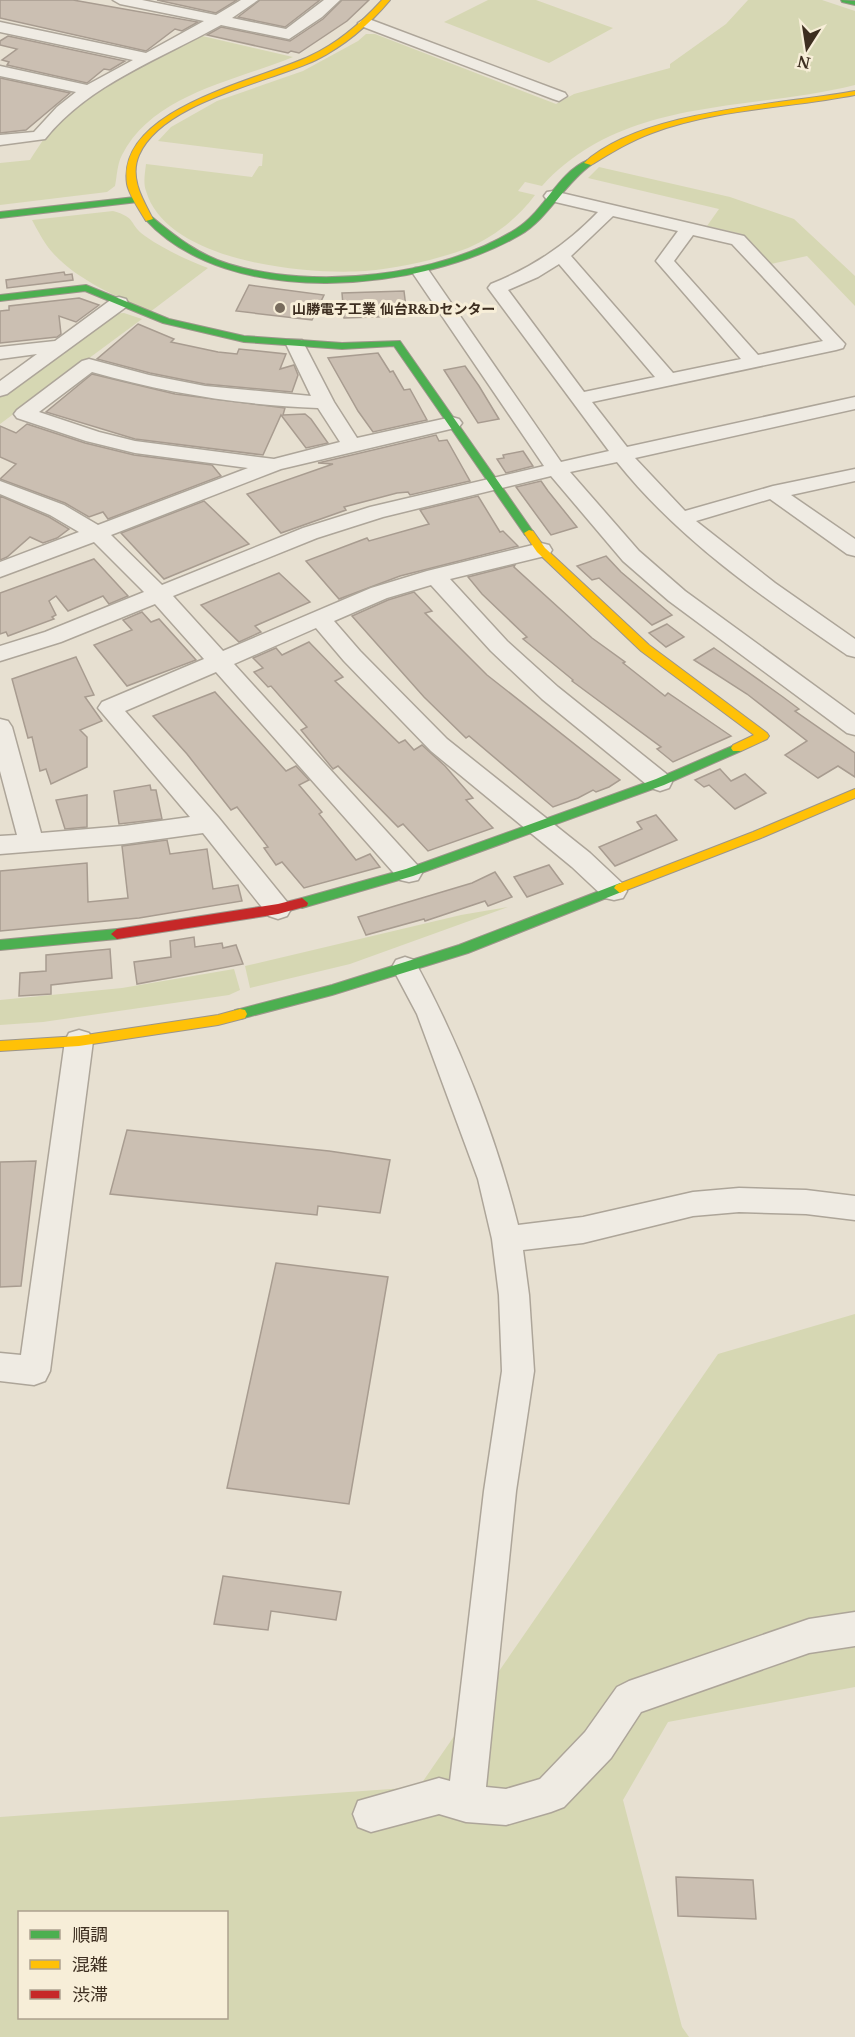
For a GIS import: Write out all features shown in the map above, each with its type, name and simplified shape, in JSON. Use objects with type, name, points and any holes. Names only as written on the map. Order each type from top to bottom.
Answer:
[{"type":"street","points":[[120,0],[289,34],[333,0]]},
{"type":"street","points":[[0,140],[39,136],[60,111],[87,90],[219,20],[250,0]]},
{"type":"street","points":[[386,0],[366,23],[343,40],[311,58],[206,98],[158,127],[138,149],[133,161],[132,184],[135,200],[154,225],[180,244],[213,260],[249,271],[299,279],[333,280],[363,280],[421,272],[481,254],[501,244],[538,216],[554,196],[590,161],[614,145],[639,133],[712,114],[799,104],[855,93]]},
{"type":"street","points":[[845,0],[855,3]]},
{"type":"street","points":[[366,23],[559,96]]},
{"type":"street","points":[[0,27],[148,58]]},
{"type":"street","points":[[0,70],[87,90]]},
{"type":"street","points":[[554,196],[738,240],[836,344],[579,399]]},
{"type":"street","points":[[0,215],[135,200]]},
{"type":"street","points":[[610,209],[580,241],[562,256],[537,271],[497,288],[623,455],[682,519],[783,600],[855,650]]},
{"type":"street","points":[[689,228],[665,261],[754,362]]},
{"type":"street","points":[[562,256],[668,380]]},
{"type":"street","points":[[421,272],[556,469],[632,556],[677,596],[855,727]]},
{"type":"street","points":[[0,298],[86,288],[146,315],[193,329],[244,339],[342,346],[397,343],[541,550],[645,648],[763,736],[660,782],[409,873],[278,909],[139,932],[0,945]]},
{"type":"street","points":[[0,390],[120,303]]},
{"type":"street","points":[[295,344],[324,402],[352,445]]},
{"type":"street","points":[[0,353],[59,346]]},
{"type":"street","points":[[274,465],[135,447],[93,437],[24,414],[89,365],[146,382],[187,391],[247,399],[324,402]]},
{"type":"street","points":[[0,654],[53,637],[310,533],[377,512],[556,469],[855,403]]},
{"type":"street","points":[[0,570],[274,465],[452,423]]},
{"type":"street","points":[[682,519],[773,492],[855,475]]},
{"type":"street","points":[[0,487],[57,510],[98,534],[159,594],[409,873]]},
{"type":"street","points":[[773,492],[855,549]]},
{"type":"street","points":[[278,909],[209,823],[110,708],[379,593],[435,576],[541,550]]},
{"type":"street","points":[[435,576],[499,646],[542,685],[660,782]]},
{"type":"street","points":[[319,617],[352,656],[439,745],[540,826],[614,891]]},
{"type":"street","points":[[0,727],[32,844]]},
{"type":"street","points":[[0,1046],[79,1041],[218,1020],[405,968],[463,949],[614,891],[757,835],[855,793]]},
{"type":"street","points":[[0,845],[124,835],[209,823]]},
{"type":"street","points":[[405,968],[430,1014],[492,1179],[507,1239],[514,1295],[518,1371],[500,1491],[466,1803]]},
{"type":"street","points":[[0,1367],[34,1371],[79,1041]]},
{"type":"street","points":[[507,1239],[583,1230],[693,1204],[739,1200],[806,1202],[855,1208]]},
{"type":"street","points":[[371,1814],[439,1796],[466,1803],[506,1808],[551,1794],[598,1745],[629,1699],[809,1636],[855,1629]]},
{"type":"green space","points":[[488,0],[536,0],[613,28],[549,63],[444,22]]},
{"type":"green space","points":[[748,0],[822,0],[855,11],[855,85],[689,112],[649,122],[610,136],[575,157],[542,186],[525,182],[518,191],[535,195],[521,212],[487,238],[456,252],[418,263],[365,271],[339,272],[275,266],[209,249],[181,234],[159,215],[146,191],[144,181],[146,164],[252,177],[259,166],[262,166],[263,154],[158,141],[171,127],[217,101],[303,71],[358,41],[366,34],[375,34],[556,104],[574,94],[670,68],[670,64],[726,24]]},
{"type":"green space","points":[[198,35],[293,57],[197,92],[154,117],[136,134],[122,155],[115,186],[107,192],[0,205],[0,163],[30,160],[56,123],[82,100],[130,70]]},
{"type":"green space","points":[[599,167],[730,197],[794,219],[855,276],[855,306],[807,256],[771,264],[742,234],[707,226],[719,209],[588,178]]},
{"type":"green space","points":[[113,211],[126,216],[140,232],[160,246],[208,268],[150,312],[73,271],[49,248],[32,220]]},
{"type":"green space","points":[[124,313],[142,319],[0,424],[0,396],[111,314]]},
{"type":"green space","points":[[508,907],[350,964],[250,988],[245,966],[461,915]]},
{"type":"green space","points":[[234,969],[240,990],[229,995],[43,1022],[0,1025],[0,1000],[122,988]]},
{"type":"green space","points":[[855,1314],[855,1687],[668,1722],[623,1800],[682,2027],[689,2037],[0,2037],[0,1817],[419,1787],[718,1354]]},
{"type":"building","points":[[0,0],[73,0],[198,22],[182,31],[175,29],[146,51],[0,18]]},
{"type":"building","points":[[157,0],[237,0],[216,13]]},
{"type":"building","points":[[260,0],[320,0],[285,27],[238,17]]},
{"type":"building","points":[[342,0],[369,0],[347,21],[299,53],[291,51],[288,53],[207,35],[221,27],[290,41],[323,19]]},
{"type":"building","points":[[8,36],[125,61],[110,70],[104,69],[87,83],[7,65],[9,62],[2,60],[17,49],[0,45],[0,41]]},
{"type":"building","points":[[0,78],[70,93],[26,130],[0,133]]},
{"type":"building","points":[[64,272],[65,275],[72,274],[73,280],[7,288],[6,280]]},
{"type":"building","points":[[249,285],[324,295],[312,320],[236,311]]},
{"type":"building","points":[[404,291],[407,316],[344,318],[342,293]]},
{"type":"building","points":[[79,298],[99,305],[76,322],[59,316],[61,334],[57,337],[0,343],[0,311],[9,310],[9,306]]},
{"type":"building","points":[[138,324],[174,339],[171,342],[218,352],[237,354],[239,349],[286,354],[280,369],[294,365],[298,375],[292,392],[205,384],[97,359]]},
{"type":"building","points":[[378,353],[390,372],[393,371],[404,390],[410,389],[427,420],[373,432],[358,411],[328,358]]},
{"type":"building","points":[[465,366],[499,419],[478,423],[444,370]]},
{"type":"building","points":[[92,374],[175,394],[285,408],[283,415],[305,414],[328,443],[306,448],[281,415],[263,455],[135,439],[46,412]]},
{"type":"building","points":[[27,424],[85,443],[134,455],[212,465],[221,476],[108,519],[103,512],[89,517],[65,503],[0,479],[16,464],[0,457],[0,426],[16,433]]},
{"type":"building","points":[[436,435],[439,441],[447,440],[470,481],[410,495],[408,492],[397,493],[344,507],[346,510],[281,533],[247,494],[333,464],[318,463]]},
{"type":"building","points":[[523,451],[533,466],[506,473],[497,459],[504,458],[503,455]]},
{"type":"building","points":[[541,481],[577,527],[551,535],[516,487]]},
{"type":"building","points":[[0,496],[49,517],[69,529],[57,538],[43,543],[30,537],[7,557],[0,560]]},
{"type":"building","points":[[478,496],[500,532],[503,531],[518,546],[400,576],[339,599],[306,561],[367,538],[369,541],[429,524],[420,510]]},
{"type":"building","points":[[204,501],[249,544],[164,579],[121,533]]},
{"type":"building","points":[[606,556],[621,572],[672,615],[652,625],[599,578],[592,580],[577,566]]},
{"type":"building","points":[[94,559],[128,596],[109,604],[103,596],[68,611],[56,596],[49,601],[56,615],[52,617],[54,619],[8,636],[6,632],[0,634],[0,593]]},
{"type":"building","points":[[515,565],[514,567],[592,638],[625,662],[623,663],[665,696],[668,693],[731,736],[673,762],[657,749],[661,747],[572,681],[523,639],[527,637],[482,594],[468,577]]},
{"type":"building","points":[[279,573],[310,602],[255,626],[261,632],[239,642],[201,605]]},
{"type":"building","points":[[414,592],[432,611],[425,613],[487,675],[620,780],[609,787],[596,792],[593,790],[553,807],[469,736],[466,738],[424,697],[352,616],[388,600]]},
{"type":"building","points":[[142,612],[151,622],[159,619],[196,660],[127,686],[94,645],[132,630],[123,620]]},
{"type":"building","points":[[667,624],[684,637],[666,647],[649,633]]},
{"type":"building","points":[[309,642],[343,677],[335,681],[399,743],[405,740],[414,750],[422,745],[445,766],[473,798],[466,800],[493,828],[428,851],[403,824],[398,827],[338,766],[333,769],[301,730],[307,727],[271,686],[268,687],[254,672],[263,668],[253,658],[276,648],[282,655]]},
{"type":"building","points":[[714,648],[799,709],[795,711],[855,753],[855,777],[838,766],[818,778],[785,755],[807,741],[747,694],[694,660]]},
{"type":"building","points":[[76,657],[94,695],[85,697],[102,721],[80,730],[87,737],[87,767],[51,784],[46,769],[40,771],[32,737],[28,738],[12,679]]},
{"type":"building","points":[[215,692],[286,771],[296,766],[309,780],[299,785],[322,812],[319,814],[356,860],[370,854],[380,867],[304,888],[282,862],[276,865],[264,848],[268,847],[237,807],[231,810],[187,754],[153,716]]},
{"type":"building","points":[[720,769],[731,781],[745,774],[766,793],[735,809],[709,785],[704,787],[695,780]]},
{"type":"building","points":[[150,785],[151,790],[156,790],[162,819],[119,824],[114,791]]},
{"type":"building","points":[[87,795],[87,827],[65,829],[56,800]]},
{"type":"building","points":[[656,815],[677,840],[615,866],[599,847],[642,829],[637,822]]},
{"type":"building","points":[[167,840],[170,854],[207,849],[213,889],[238,885],[242,901],[139,918],[0,931],[0,871],[87,863],[88,902],[128,898],[122,846]]},
{"type":"building","points":[[549,865],[563,884],[527,897],[514,877]]},
{"type":"building","points":[[495,872],[512,897],[488,906],[485,901],[425,921],[424,919],[366,935],[358,917],[472,883]]},
{"type":"building","points":[[194,937],[195,947],[222,943],[223,948],[236,945],[243,964],[137,984],[134,962],[171,957],[170,941]]},
{"type":"building","points":[[110,949],[112,978],[51,985],[51,994],[19,996],[20,973],[46,971],[46,955]]},
{"type":"building","points":[[127,1130],[329,1151],[390,1160],[380,1213],[318,1206],[317,1215],[110,1194]]},
{"type":"building","points":[[36,1161],[21,1286],[0,1287],[0,1162]]},
{"type":"building","points":[[276,1263],[388,1277],[349,1504],[227,1488]]},
{"type":"building","points":[[223,1576],[341,1592],[336,1620],[271,1611],[268,1630],[214,1624]]},
{"type":"building","points":[[676,1877],[753,1880],[756,1919],[678,1916]]},
{"type":"traffic: fast","points":[[845,0],[855,3]]},
{"type":"traffic: fast","points":[[149,219],[183,247],[226,266],[275,277],[328,280],[381,276],[432,266],[479,252],[517,233],[530,223],[564,184],[588,163]]},
{"type":"traffic: fast","points":[[0,215],[135,200]]},
{"type":"traffic: fast","points":[[0,298],[86,288],[166,321],[244,339],[342,346],[397,343],[529,533]]},
{"type":"traffic: fast","points":[[302,903],[409,873],[660,782],[737,748]]},
{"type":"traffic: fast","points":[[240,1014],[332,990],[463,949],[620,888]]},
{"type":"traffic: fast","points":[[0,945],[117,934]]},
{"type":"traffic: slow","points":[[149,219],[132,185],[134,156],[152,132],[180,112],[215,95],[322,53],[352,33],[386,0]]},
{"type":"traffic: slow","points":[[588,163],[618,144],[683,121],[855,93]]},
{"type":"traffic: slow","points":[[529,533],[541,550],[645,648],[763,736],[737,748]]},
{"type":"traffic: slow","points":[[620,888],[757,835],[855,793]]},
{"type":"traffic: slow","points":[[0,1046],[79,1041],[218,1020],[240,1014]]},
{"type":"traffic: jam","points":[[117,934],[278,909],[302,903]]},
{"type":"place","name":"山勝電子工業 仙台R&Dセンター","points":[[280,308]]}]
